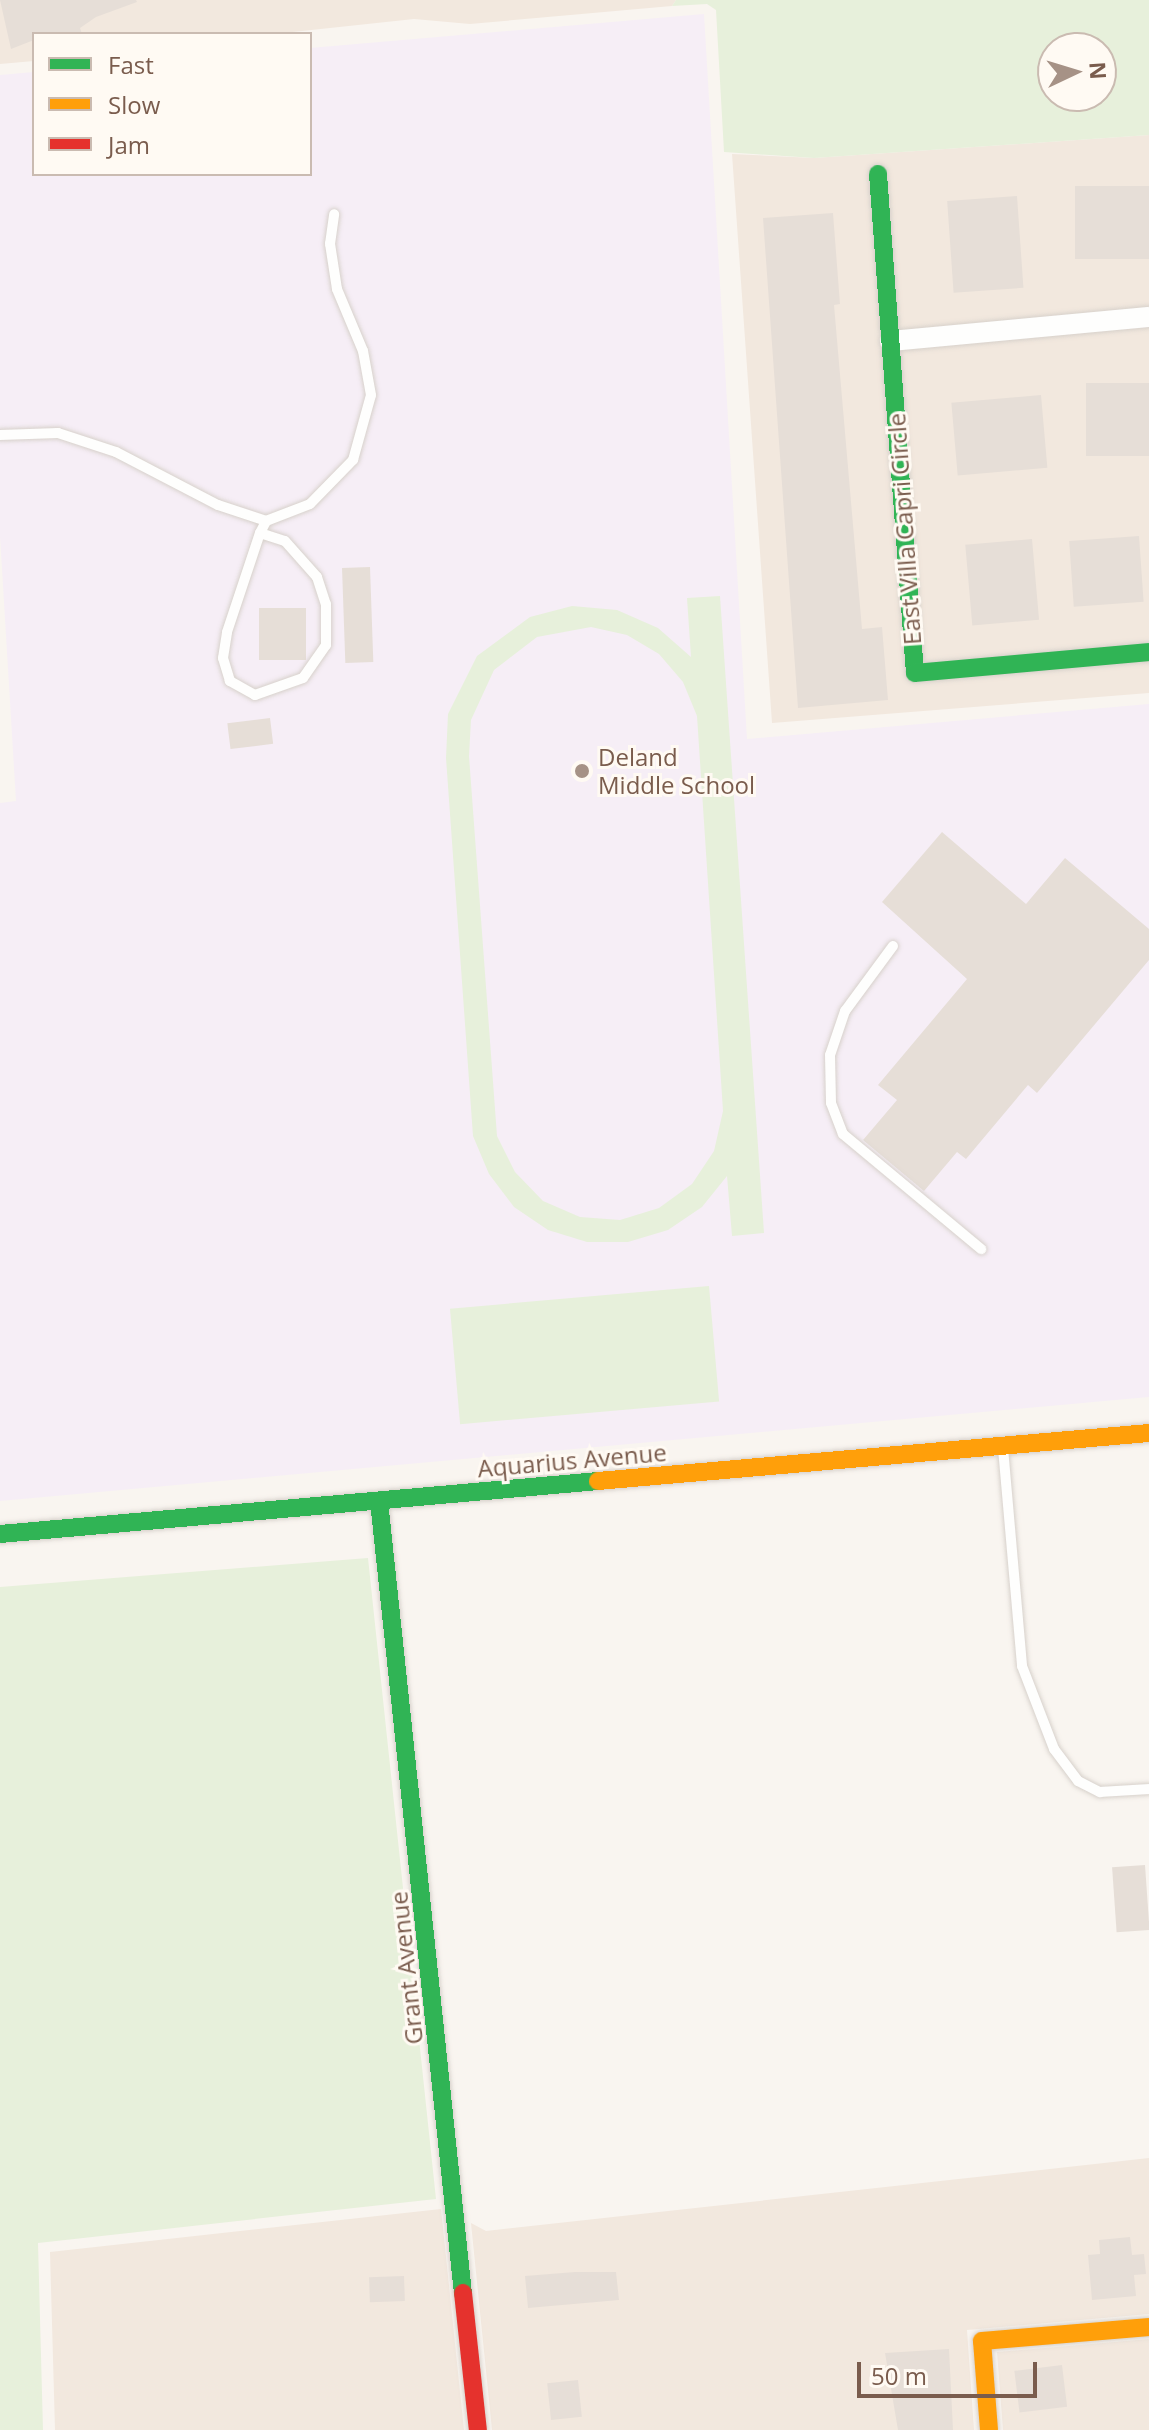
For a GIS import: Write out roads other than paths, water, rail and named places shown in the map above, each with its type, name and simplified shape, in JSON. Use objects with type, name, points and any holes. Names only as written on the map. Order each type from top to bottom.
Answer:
[{"type":"street","name":"East Villa Capri Circle","points":[[878,174],[915,673],[1149,652]]},
{"type":"street","points":[[890,341],[1149,317]]},
{"type":"street","name":"Aquarius Avenue","points":[[0,1534],[1149,1433]]},
{"type":"street","name":"Grant Avenue","points":[[379,1501],[478,2430]]},
{"type":"street","points":[[989,2430],[982,2341],[1149,2327]]},
{"type":"lane","points":[[0,435],[58,433],[116,452],[218,505],[266,521],[310,504],[353,460],[371,395],[363,351],[337,289],[330,244],[334,214]]},
{"type":"lane","points":[[260,533],[285,541],[317,577],[326,604],[326,645],[318,665],[303,678],[255,695],[230,681],[223,658],[260,533],[266,521]]},
{"type":"lane","points":[[893,946],[845,1011],[830,1055],[831,1103],[843,1134],[981,1249]]},
{"type":"lane","points":[[1003,1446],[1022,1666],[1054,1749],[1078,1781],[1100,1792],[1149,1789]]},
{"type":"place","name":"Deland Middle School","points":[[582,771]]}]
